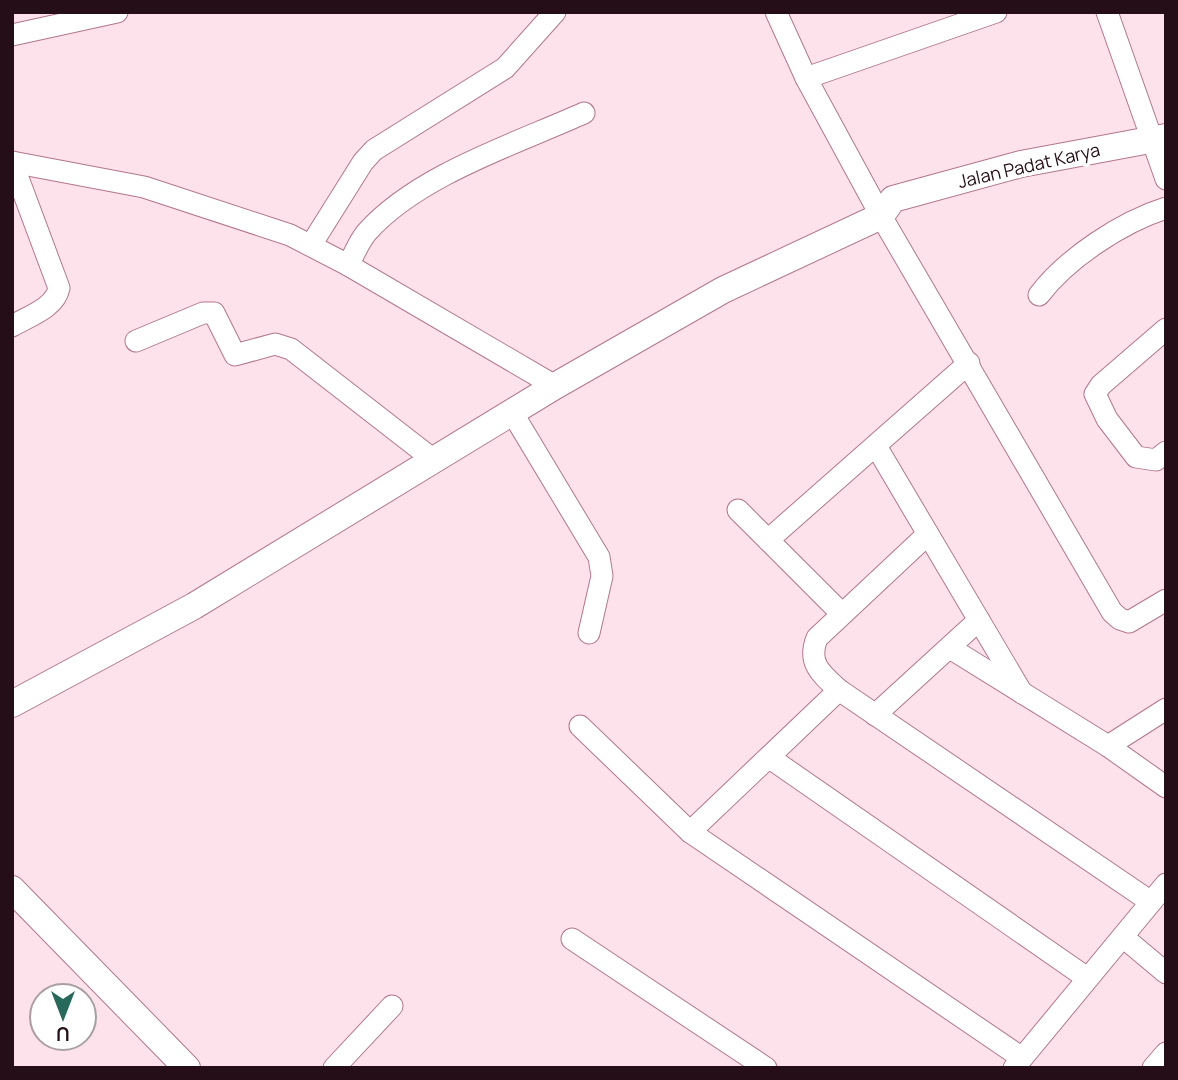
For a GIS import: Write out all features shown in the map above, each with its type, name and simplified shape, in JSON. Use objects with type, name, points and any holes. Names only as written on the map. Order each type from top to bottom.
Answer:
[{"type":"street","points":[[12,35],[117,12]]},
{"type":"street","points":[[311,245],[363,162],[374,150],[505,68],[555,12]]},
{"type":"street","points":[[776,12],[806,78],[887,208],[969,363],[1112,612],[1129,622],[1166,600]]},
{"type":"street","points":[[806,78],[996,12]]},
{"type":"street","points":[[1107,12],[1159,139],[1166,179]]},
{"type":"street","points":[[348,265],[366,233],[402,202],[443,177],[584,113]]},
{"type":"street","name":"Jalan Padat Karya","points":[[12,704],[194,606],[555,386],[723,290],[887,208],[1021,164],[1159,139]]},
{"type":"street","points":[[12,162],[144,187],[260,223],[311,245],[348,265],[555,386]]},
{"type":"street","points":[[12,162],[59,288],[58,296],[51,303],[12,326]]},
{"type":"street","points":[[1039,295],[1047,285],[1102,239],[1128,223],[1166,208]]},
{"type":"street","points":[[136,341],[202,313],[214,313],[234,355],[275,344],[291,349],[435,461]]},
{"type":"street","points":[[1166,329],[1101,385],[1095,397],[1136,457],[1156,460],[1166,452]]},
{"type":"street","points":[[768,540],[969,363]]},
{"type":"street","points":[[513,414],[599,557],[602,576],[589,633]]},
{"type":"street","points":[[876,446],[1022,693]]},
{"type":"street","points":[[738,510],[841,613]]},
{"type":"street","points":[[928,534],[817,638],[812,659],[818,671],[839,690],[875,715],[1151,902]]},
{"type":"street","points":[[875,715],[979,620]]},
{"type":"street","points":[[950,648],[1108,746],[1166,787]]},
{"type":"street","points":[[690,832],[839,690]]},
{"type":"street","points":[[1108,746],[1166,709]]},
{"type":"street","points":[[580,726],[690,832],[1018,1063],[1166,884]]},
{"type":"street","points":[[770,758],[1087,978]]},
{"type":"street","points":[[12,890],[187,1068]]},
{"type":"street","points":[[1122,937],[1166,973]]},
{"type":"street","points":[[572,939],[766,1068]]},
{"type":"street","points":[[334,1068],[392,1006]]},
{"type":"street","points":[[1153,1068],[1166,1053]]}]
